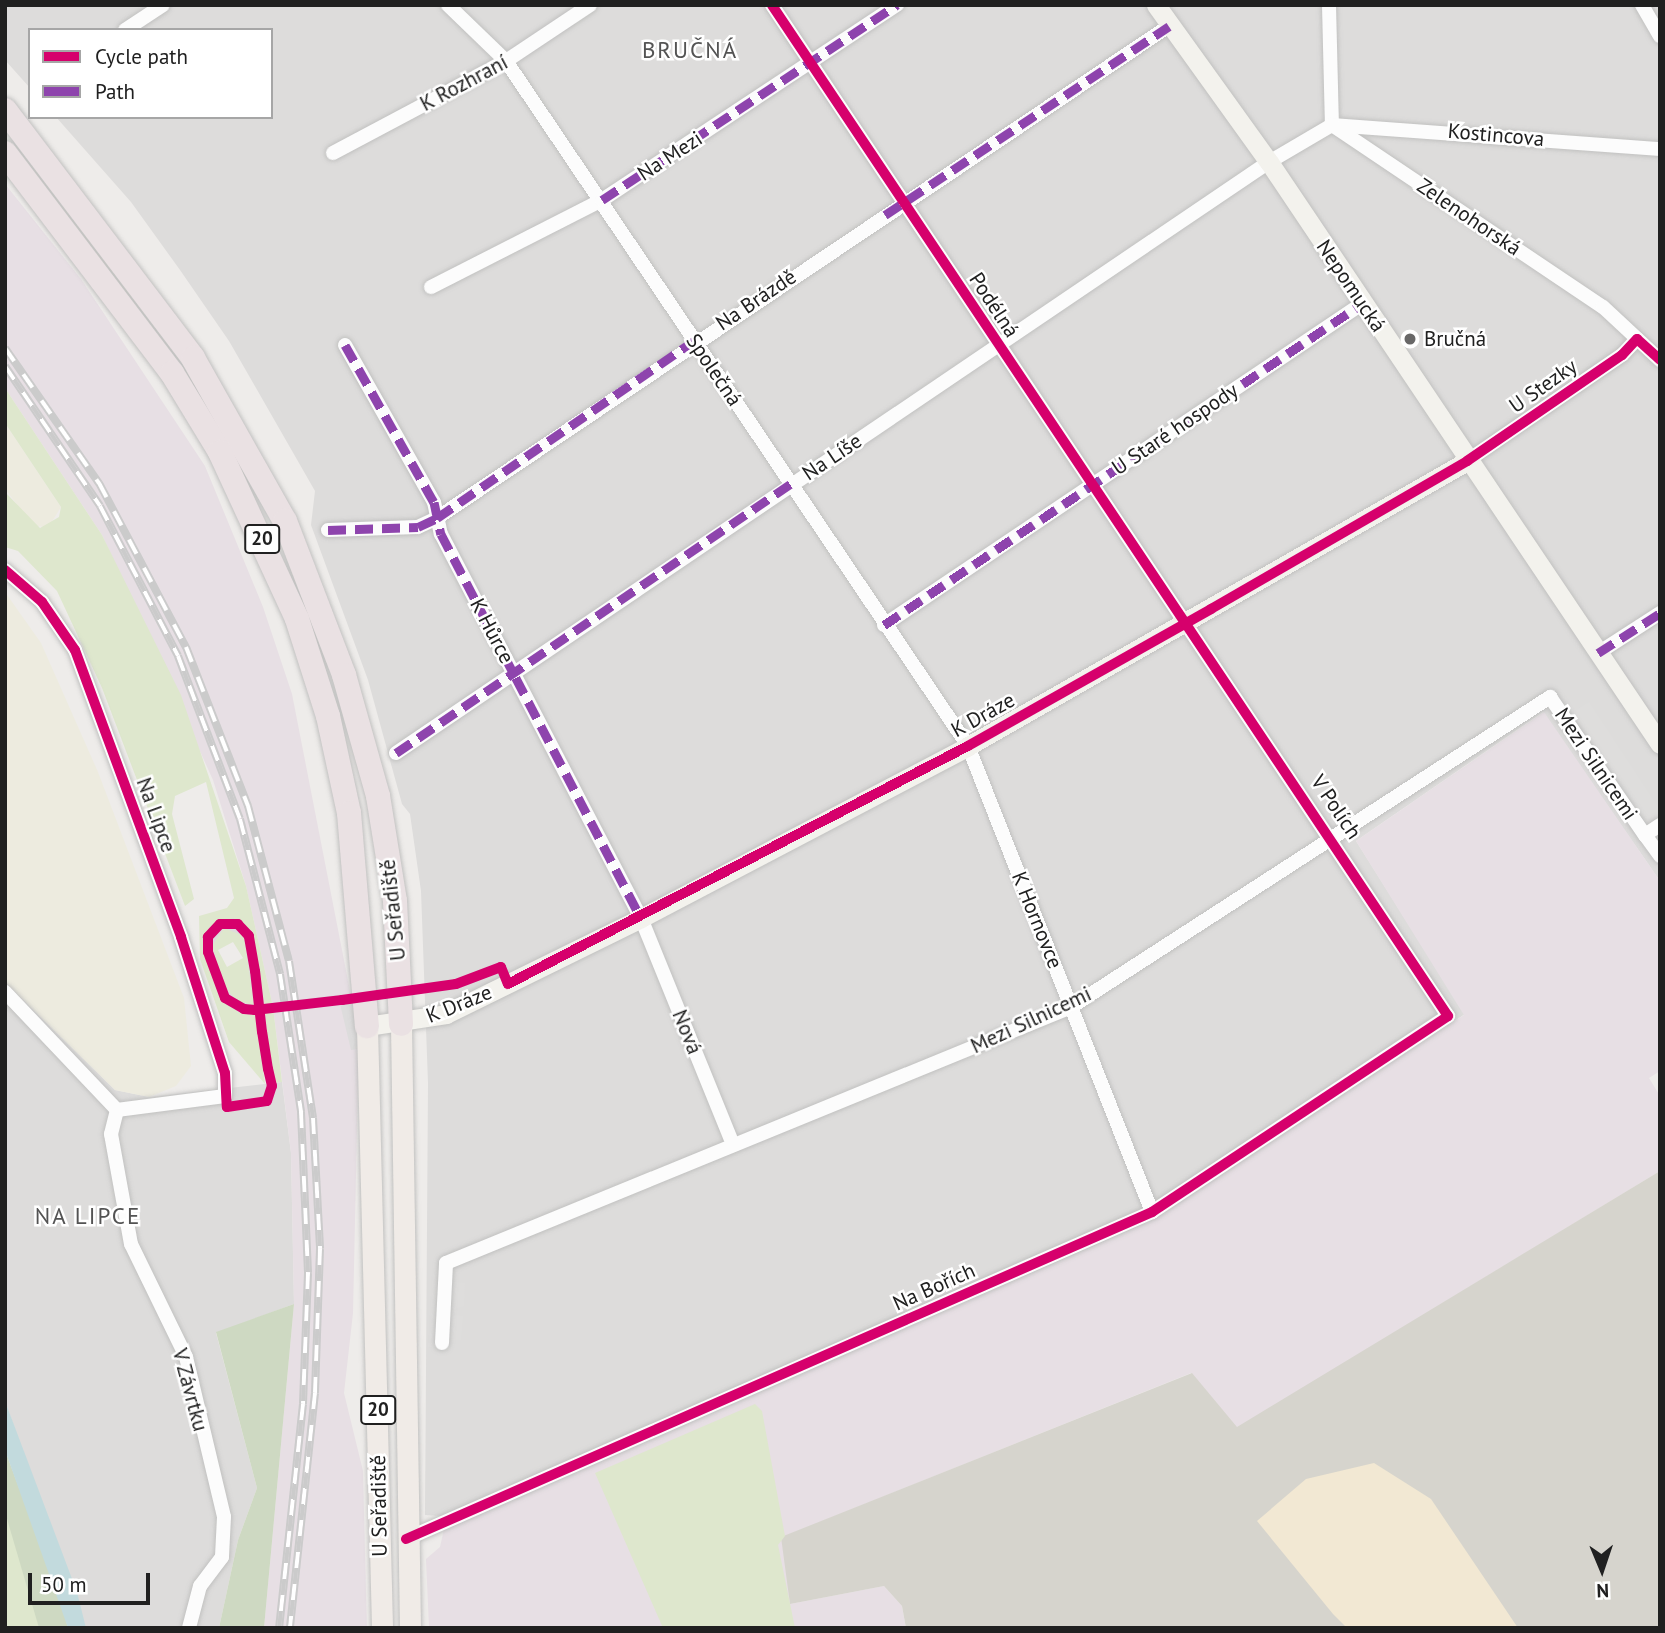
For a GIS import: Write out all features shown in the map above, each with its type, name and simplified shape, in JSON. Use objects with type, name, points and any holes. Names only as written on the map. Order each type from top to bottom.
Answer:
[{"type":"highway","name":"U Seřadiště","points":[[5,110],[193,358],[285,521],[354,707],[378,796],[395,901],[401,1024]]},
{"type":"highway","name":"U Seřadiště","points":[[5,153],[172,373],[260,534],[296,619],[328,716],[359,891],[367,1026]]},
{"type":"main road","name":"U Seřadiště","points":[[401,1024],[406,1539],[410,1628]]},
{"type":"main road","name":"U Seřadiště","points":[[367,1026],[382,1628]]},
{"type":"street","points":[[128,28],[163,5]]},
{"type":"street","name":"Společná","points":[[448,5],[506,61],[968,746]]},
{"type":"street","name":"K Rozhraní","points":[[333,153],[506,61],[590,5]]},
{"type":"street","name":"Podélná","points":[[772,5],[998,346],[1188,622]]},
{"type":"street","name":"Na Mezi","points":[[431,287],[601,200],[812,64],[897,5]]},
{"type":"street","name":"Nepomucká","points":[[1156,5],[1269,162],[1467,461],[1660,744]]},
{"type":"street","points":[[1269,162],[1332,125],[1329,5]]},
{"type":"street","points":[[1642,5],[1660,36]]},
{"type":"street","name":"Na Brázdě","points":[[328,530],[418,527],[437,518],[694,341],[1169,26]]},
{"type":"street","name":"Kostincova","points":[[1332,125],[1660,149]]},
{"type":"street","name":"Zelenohorská","points":[[1332,125],[1603,307],[1660,360]]},
{"type":"street","name":"Na Líše","points":[[396,753],[513,671],[1269,162]]},
{"type":"street","name":"U Staré hospody","points":[[884,625],[1363,303]]},
{"type":"street","name":"U Stezky","points":[[1467,461],[1622,355],[1637,339]]},
{"type":"street","name":"K Hůrce","points":[[345,345],[434,502],[437,518],[513,671],[641,918]]},
{"type":"street","name":"K Dráze","points":[[367,1026],[401,1024],[446,1014],[641,918],[968,746],[1467,461]]},
{"type":"street","name":"Na Lipce","points":[[5,570],[42,603],[75,650],[181,937],[225,1073],[225,1096],[117,1110]]},
{"type":"street","points":[[1598,653],[1660,613]]},
{"type":"street","name":"V Polích","points":[[1188,622],[1334,838],[1448,1016]]},
{"type":"street","name":"Mezi Silnicemi","points":[[442,1343],[446,1263],[1071,1007],[1550,697],[1644,835],[1660,825]]},
{"type":"street","name":"K Hornovce","points":[[968,746],[1152,1212]]},
{"type":"street","points":[[1644,835],[1660,856]]},
{"type":"street","name":"Nová","points":[[641,918],[733,1145]]},
{"type":"street","points":[[5,992],[117,1110]]},
{"type":"street","name":"Na Bořích","points":[[406,1539],[1152,1212],[1448,1016]]},
{"type":"street","name":"V Závrtku","points":[[117,1110],[111,1133],[131,1244],[186,1357],[224,1517],[222,1557],[200,1586],[189,1628]]},
{"type":"shaded area","points":[[5,5],[1660,5],[1660,881],[1543,712],[1356,841],[1465,1014],[1138,1227],[470,1518],[425,1515],[428,1083],[421,891],[410,814],[402,804],[368,680],[311,525],[315,491],[229,341],[180,270],[131,202],[58,119],[273,119],[273,28],[28,28],[28,86],[5,60]]},
{"type":"shaded area","points":[[5,184],[81,279],[205,466],[263,607],[292,694],[359,1037],[353,1313],[344,1393],[363,1471],[367,1628],[264,1628],[294,1304],[291,1153],[273,1007],[246,886],[213,780],[102,535],[5,388]]},
{"type":"shaded area","points":[[5,423],[61,507],[48,528],[33,525],[5,489]]},
{"type":"shaded area","points":[[5,592],[41,643],[98,772],[184,998],[191,1066],[176,1086],[149,1097],[115,1090],[5,982]]},
{"type":"shaded area","points":[[1589,702],[1660,810],[1660,871],[1561,720]]},
{"type":"shaded area","points":[[1544,712],[1660,881],[1660,1071],[1649,1078],[1660,1096],[1660,1171],[1237,1428],[1191,1373],[785,1536],[790,1604],[884,1586],[902,1606],[906,1628],[429,1628],[426,1559],[440,1547],[444,1529],[1138,1227],[1464,1015],[1356,841]]},
{"type":"shaded area","points":[[5,982],[115,1090],[149,1097],[282,1082],[291,1153],[294,1304],[216,1333],[257,1488],[238,1540],[219,1628],[86,1628],[5,1401]]},
{"type":"shaded area","points":[[1660,1171],[1660,1628],[906,1628],[902,1606],[884,1586],[790,1604],[781,1537],[1192,1373],[1237,1427]]},
{"type":"shaded area","points":[[437,1281],[465,1283],[464,1306],[451,1310],[452,1315],[463,1316],[461,1340],[450,1340],[449,1348],[428,1347]]},
{"type":"green space","points":[[5,388],[102,535],[181,695],[246,886],[273,1007],[282,1082],[273,1083],[259,970],[251,972],[265,1084],[229,1042],[200,959],[199,916],[227,908],[234,898],[206,782],[175,796],[172,814],[194,899],[185,906],[102,688],[57,591],[18,551],[5,547],[5,492],[40,528],[59,517],[61,507],[5,423]],"holes":[[[233,942],[243,958],[227,967],[218,950]]]},
{"type":"green space","points":[[294,1304],[264,1628],[219,1628],[238,1540],[257,1488],[216,1332]]},
{"type":"green space","points":[[755,1404],[762,1411],[785,1536],[778,1545],[795,1628],[663,1628],[595,1473]]},
{"type":"green space","points":[[5,1450],[60,1598],[68,1628],[39,1628],[5,1512]]},
{"type":"green space","points":[[5,1512],[31,1588],[39,1628],[5,1628]]},
{"type":"sand","points":[[1374,1463],[1431,1499],[1518,1628],[1347,1628],[1257,1521],[1306,1479]]},
{"type":"water","points":[[5,1401],[77,1592],[86,1628],[68,1628],[5,1450]]},
{"type":"pier","points":[[233,918],[252,931],[264,1004],[449,981],[496,964],[501,973],[463,988],[356,1002],[357,1049],[351,1050],[340,1004],[265,1013],[267,1031],[258,1032],[256,1015],[242,1014],[221,1001],[204,952],[209,927]],"holes":[[[224,928],[244,936],[254,1005],[237,1001],[225,987],[212,946]]]},
{"type":"railway","points":[[5,348],[99,483],[186,647],[248,806],[289,961],[313,1118],[320,1249],[315,1393],[290,1628]]},
{"type":"railway","points":[[5,366],[100,506],[178,656],[240,819],[280,974],[301,1112],[308,1273],[303,1404],[279,1628]]},
{"type":"marked path","points":[[602,200],[897,5]]},
{"type":"marked path","points":[[885,215],[1169,26]]},
{"type":"marked path","points":[[884,625],[1363,303]]},
{"type":"marked path","points":[[328,530],[418,527],[437,518],[694,341]]},
{"type":"marked path","points":[[345,345],[434,502],[441,534],[641,918]]},
{"type":"marked path","points":[[396,753],[791,484]]},
{"type":"marked path","points":[[1598,653],[1660,613]]},
{"type":"cycle path","points":[[406,1539],[1152,1212],[1448,1016],[772,5]]},
{"type":"cycle path","points":[[5,570],[42,602],[75,650],[181,937],[225,1073],[227,1107],[267,1101],[272,1086],[262,1032],[255,971],[249,936],[238,924],[220,924],[208,937],[208,952],[225,998],[244,1009],[255,1010],[342,1000],[456,984],[501,967],[508,984],[968,746],[1211,609],[1467,461],[1622,355],[1637,339],[1660,360]]},
{"type":"place","name":"Bručná","points":[[1410,339]]},
{"type":"district","name":"BRUČNÁ","points":[[690,50]]},
{"type":"district","name":"NA LIPCE","points":[[88,1216]]}]
